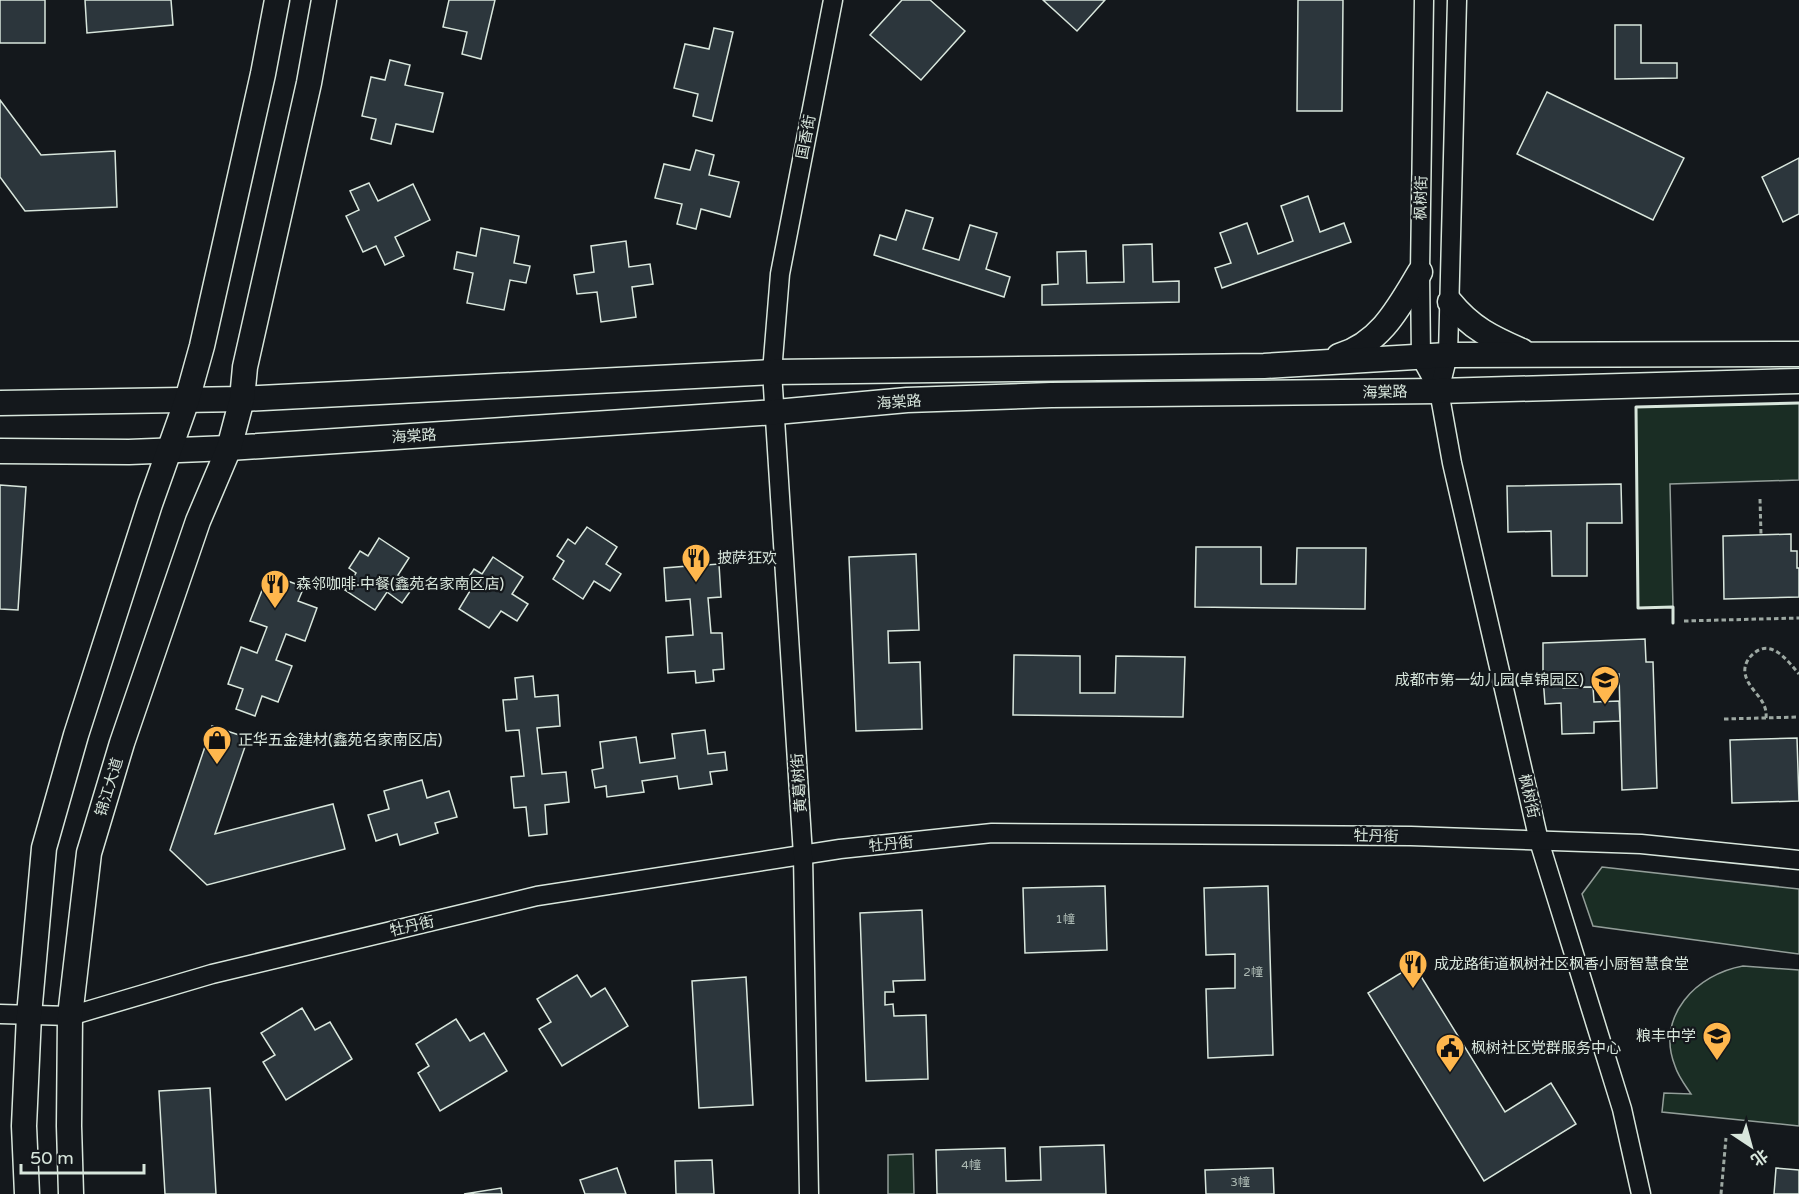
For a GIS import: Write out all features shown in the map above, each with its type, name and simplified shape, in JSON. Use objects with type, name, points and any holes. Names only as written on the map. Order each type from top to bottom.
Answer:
[{"type":"main road","points":[[27,1194],[24,1126],[29,1015],[44,848],[76,735],[168,450],[187,400],[202,346],[263,74],[277,0]]},
{"type":"main road","name":"锦江大道","points":[[71,1194],[70,1016],[89,853],[122,744],[198,521],[230,448],[242,399],[245,367],[309,83],[324,0]]},
{"type":"main road","points":[[1314,363],[1359,349],[1373,339],[1420,272]]},
{"type":"main road","points":[[1450,302],[1472,326],[1530,355]]},
{"type":"main road","name":"海棠路","points":[[0,403],[242,399],[772,372],[1130,368],[1314,363],[1448,355],[1799,354]]},
{"type":"main road","name":"海棠路","points":[[0,451],[230,448],[776,412],[907,400],[1027,396],[1439,392],[1799,381]]},
{"type":"street","name":"国香街","points":[[772,372],[780,274],[833,0]]},
{"type":"street","name":"枫树街","points":[[1424,0],[1421,358],[1439,392],[1452,463],[1539,842],[1622,1109],[1641,1194]]},
{"type":"street","name":"枫树街","points":[[1439,392],[1448,355],[1457,0]]},
{"type":"street","name":"黄葛树街","points":[[772,372],[803,855],[809,1194]]},
{"type":"street","name":"牡丹街","points":[[0,1014],[70,1016],[212,974],[537,896],[803,855],[992,834],[1412,836],[1641,844],[1799,860]]},
{"type":"path","points":[[1760,499],[1761,535]]},
{"type":"path","points":[[1684,621],[1799,618]]},
{"type":"path","points":[[1766,718],[1766,707],[1745,673],[1745,664],[1749,658],[1755,652],[1769,648],[1785,657],[1799,674]]},
{"type":"path","points":[[1724,719],[1799,717]]},
{"type":"path","points":[[1721,1194],[1726,1138]]},
{"type":"green space","points":[[1799,403],[1799,480],[1670,484],[1673,607],[1638,608],[1636,407]]},
{"type":"green space","points":[[1602,867],[1799,889],[1799,954],[1593,926],[1582,894]]},
{"type":"green space","points":[[1743,966],[1799,970],[1799,1126],[1662,1112],[1664,1093],[1691,1094],[1678,1073],[1670,1048],[1671,1030],[1676,1014],[1684,1000],[1696,988],[1710,978]]},
{"type":"green space","points":[[913,1154],[914,1194],[888,1194],[888,1155]]},
{"type":"building","points":[[0,0],[45,0],[45,43],[0,43]]},
{"type":"building","points":[[85,0],[171,0],[173,25],[87,33]]},
{"type":"building","points":[[449,0],[495,0],[481,59],[462,54],[467,32],[443,27]]},
{"type":"building","points":[[902,0],[930,0],[965,31],[921,80],[870,35]]},
{"type":"building","points":[[1043,0],[1105,0],[1077,31]]},
{"type":"building","points":[[1298,0],[1343,0],[1342,111],[1297,111]]},
{"type":"building","points":[[1615,25],[1641,25],[1641,63],[1677,63],[1677,78],[1615,79]]},
{"type":"building","points":[[714,28],[733,32],[712,121],[693,116],[698,94],[674,88],[685,44],[709,49]]},
{"type":"building","points":[[390,60],[410,65],[405,85],[443,93],[433,132],[396,124],[391,144],[371,139],[376,119],[362,116],[371,77],[385,80]]},
{"type":"building","points":[[1547,92],[1684,158],[1653,220],[1517,154]]},
{"type":"building","points":[[0,100],[41,155],[115,151],[117,207],[25,211],[0,177]]},
{"type":"building","points":[[696,150],[714,155],[709,175],[739,182],[730,217],[701,209],[696,229],[677,224],[682,204],[655,198],[664,164],[690,170]]},
{"type":"building","points":[[1799,158],[1799,214],[1783,222],[1762,177]]},
{"type":"building","points":[[369,183],[378,201],[413,184],[430,220],[395,237],[404,256],[385,265],[376,246],[363,252],[346,216],[359,210],[350,191]]},
{"type":"building","points":[[1308,196],[1320,232],[1344,223],[1351,242],[1222,288],[1215,268],[1231,263],[1220,233],[1247,223],[1258,254],[1293,241],[1281,206]]},
{"type":"building","points":[[906,210],[933,218],[923,249],[959,260],[970,225],[997,233],[986,269],[1010,277],[1004,297],[874,255],[880,235],[896,240]]},
{"type":"building","points":[[481,228],[519,236],[514,263],[530,266],[526,283],[510,280],[504,310],[467,303],[473,273],[454,269],[457,252],[476,256]]},
{"type":"building","points":[[626,241],[629,267],[650,264],[653,284],[632,287],[636,317],[601,322],[597,292],[577,294],[574,275],[594,272],[591,246]]},
{"type":"building","points":[[1152,244],[1153,282],[1179,281],[1179,302],[1042,305],[1042,285],[1058,284],[1057,252],[1086,251],[1087,283],[1124,282],[1123,245]]},
{"type":"building","points":[[1621,484],[1622,523],[1587,523],[1587,576],[1552,576],[1551,531],[1508,532],[1507,486]]},
{"type":"building","points":[[0,485],[26,487],[18,610],[0,609]]},
{"type":"building","points":[[587,527],[617,547],[606,564],[621,574],[610,591],[594,581],[583,599],[553,579],[564,561],[557,556],[568,539],[575,544]]},
{"type":"building","points":[[1791,534],[1791,551],[1797,551],[1799,597],[1724,599],[1723,536]]},
{"type":"building","points":[[379,538],[409,558],[398,575],[414,586],[402,603],[387,592],[375,610],[345,590],[356,573],[349,568],[360,551],[368,556]]},
{"type":"building","points":[[1196,547],[1261,547],[1261,584],[1296,584],[1297,548],[1366,548],[1365,609],[1195,607]]},
{"type":"building","points":[[705,548],[706,565],[719,564],[721,597],[708,598],[711,633],[722,633],[724,669],[713,670],[714,681],[696,683],[695,671],[668,673],[666,637],[693,635],[690,599],[666,601],[664,568],[688,566],[687,549]]},
{"type":"building","points":[[916,554],[919,630],[888,631],[889,663],[920,662],[922,729],[856,731],[849,557]]},
{"type":"building","points":[[493,557],[523,577],[512,594],[528,604],[517,621],[501,611],[489,628],[459,609],[470,591],[463,586],[474,569],[482,574]]},
{"type":"building","points":[[285,580],[304,587],[298,601],[317,608],[305,641],[286,634],[276,660],[292,666],[278,702],[262,696],[255,716],[236,709],[243,689],[228,684],[241,647],[257,653],[267,627],[250,621],[263,588],[280,594]]},
{"type":"building","points":[[1645,639],[1646,662],[1653,662],[1657,788],[1622,790],[1619,674],[1593,675],[1593,687],[1563,688],[1563,677],[1543,677],[1543,643]]},
{"type":"building","points":[[1014,655],[1080,656],[1080,693],[1115,693],[1116,656],[1185,657],[1183,717],[1013,715]]},
{"type":"building","points":[[533,676],[535,697],[558,695],[560,726],[537,728],[542,774],[566,772],[569,802],[545,805],[547,834],[529,836],[526,807],[514,808],[511,777],[524,776],[519,730],[506,731],[503,700],[517,699],[515,678]]},
{"type":"building","points":[[1543,677],[1563,677],[1563,688],[1593,687],[1594,702],[1619,701],[1620,721],[1594,722],[1594,733],[1562,734],[1561,703],[1545,704]]},
{"type":"building","points":[[212,726],[248,738],[215,834],[333,804],[345,849],[207,885],[170,850]]},
{"type":"building","points":[[705,730],[708,754],[725,752],[727,770],[710,772],[712,784],[679,789],[677,776],[642,781],[644,792],[607,797],[606,786],[595,788],[592,770],[603,768],[600,742],[636,737],[640,763],[675,758],[672,734]]},
{"type":"building","points":[[1797,738],[1799,801],[1732,803],[1730,740]]},
{"type":"building","points":[[422,780],[427,798],[449,791],[457,817],[435,823],[438,833],[400,845],[397,834],[376,841],[368,815],[389,809],[384,791]]},
{"type":"building","points":[[1105,886],[1107,950],[1025,953],[1023,888]]},
{"type":"building","points":[[1268,886],[1273,1055],[1208,1058],[1206,989],[1235,988],[1235,954],[1206,955],[1204,888]]},
{"type":"building","points":[[922,910],[925,980],[893,981],[894,992],[885,992],[885,1005],[893,1004],[894,1016],[926,1015],[928,1079],[866,1081],[860,913]]},
{"type":"building","points":[[1414,965],[1505,1112],[1551,1083],[1576,1124],[1484,1181],[1368,993]]},
{"type":"building","points":[[577,975],[591,997],[605,988],[628,1026],[562,1066],[539,1029],[551,1022],[537,999]]},
{"type":"building","points":[[746,977],[753,1105],[699,1108],[692,981]]},
{"type":"building","points":[[302,1008],[315,1030],[330,1022],[352,1059],[286,1100],[263,1062],[275,1055],[261,1033]]},
{"type":"building","points":[[456,1019],[470,1041],[484,1033],[507,1071],[440,1111],[418,1073],[429,1066],[416,1044]]},
{"type":"building","points":[[210,1088],[216,1194],[165,1194],[159,1091]]},
{"type":"building","points":[[1104,1145],[1106,1194],[937,1194],[936,1150],[1005,1148],[1006,1181],[1041,1180],[1040,1147]]},
{"type":"building","points":[[712,1160],[714,1194],[676,1194],[675,1161]]},
{"type":"building","points":[[617,1168],[626,1194],[585,1194],[580,1180]]},
{"type":"building","points":[[1273,1168],[1274,1194],[1206,1194],[1205,1170]]},
{"type":"building","points":[[1776,1168],[1799,1170],[1799,1194],[1774,1194]]},
{"type":"building","points":[[501,1188],[502,1194],[464,1194]]},
{"type":"wall","points":[[1673,623],[1673,607],[1638,608],[1636,407],[1799,403]]},
{"type":"place","name":"披萨狂欢","points":[[696,584]]},
{"type":"place","name":"森邻咖啡·中餐(鑫苑名家南区店)","points":[[275,610]]},
{"type":"place","name":"成都市第一幼儿园(卓锦园区)","points":[[1605,706]]},
{"type":"place","name":"正华五金建材(鑫苑名家南区店)","points":[[217,766]]},
{"type":"place","name":"成龙路街道枫树社区枫香小厨智慧食堂","points":[[1413,990]]},
{"type":"place","name":"粮丰中学","points":[[1717,1062]]},
{"type":"place","name":"枫树社区党群服务中心","points":[[1450,1074]]}]
